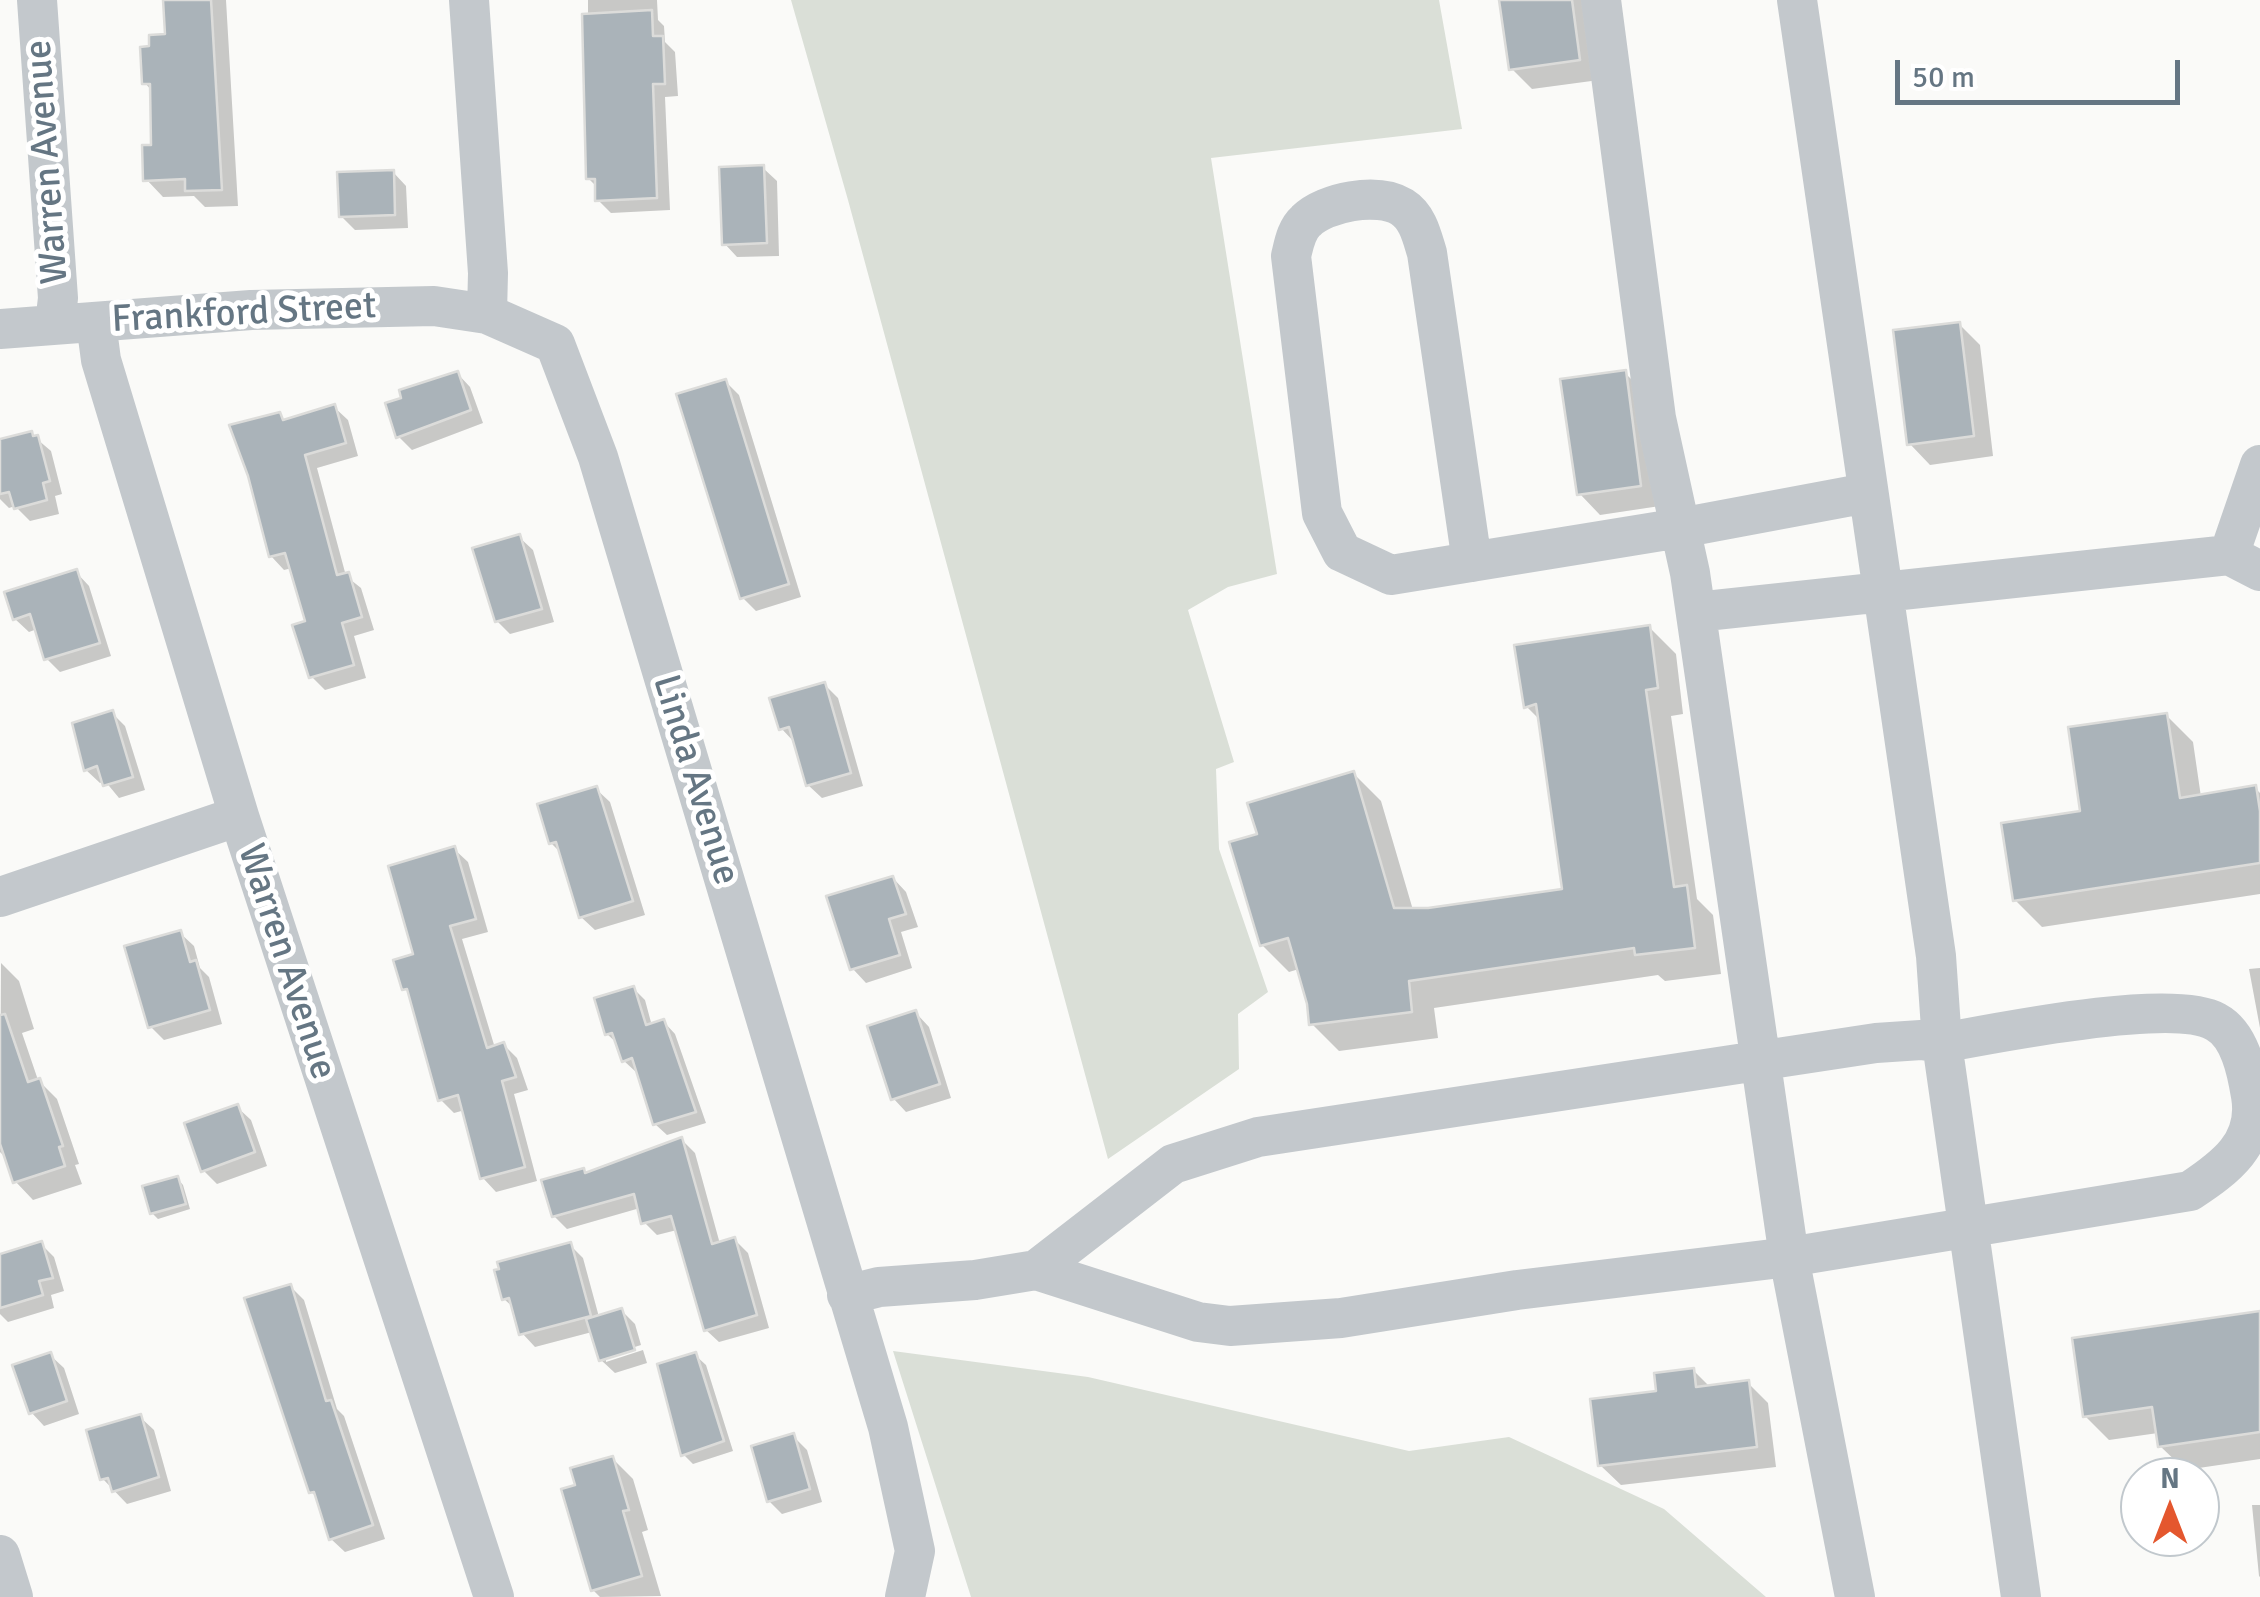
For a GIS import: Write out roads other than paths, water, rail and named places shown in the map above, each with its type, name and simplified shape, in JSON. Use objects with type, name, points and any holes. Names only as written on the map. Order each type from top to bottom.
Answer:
[{"type":"street","name":"Warren Avenue","points":[[37,0],[58,298],[55,324]]},
{"type":"street","points":[[469,0],[488,273],[487,314]]},
{"type":"street","points":[[1601,0],[1656,418],[1696,612],[1789,1257],[1855,1597]]},
{"type":"street","points":[[1796,0],[1936,956],[1942,1043],[2021,1597]]},
{"type":"street","points":[[1472,562],[1427,254],[1417,222],[1402,206],[1379,200],[1328,206],[1306,220],[1296,234],[1291,256],[1322,513],[1342,552],[1391,575],[1472,562],[1680,528],[1866,493]]},
{"type":"street","name":"Frankford Street","points":[[0,328],[306,308],[434,306],[487,314]]},
{"type":"street","name":"Linda Avenue","points":[[487,314],[555,344],[598,457],[888,1426],[914,1551],[906,1597]]},
{"type":"street","name":"Warren Avenue","points":[[96,322],[100,360],[238,816],[494,1597]]},
{"type":"street","points":[[1696,612],[1880,592],[2245,563],[2260,465]]},
{"type":"street","points":[[0,897],[238,816]]},
{"type":"street","points":[[846,1295],[879,1286],[976,1280],[1036,1270],[1198,1322],[1230,1326],[1340,1318],[1517,1290],[1789,1257],[2190,1192],[2224,1169],[2245,1145],[2253,1105],[2245,1059],[2218,1022],[2190,1014],[2154,1011],[1942,1043],[1876,1043],[1258,1137],[1173,1164],[1036,1270]]},
{"type":"street","points":[[0,1555],[13,1597]]}]
